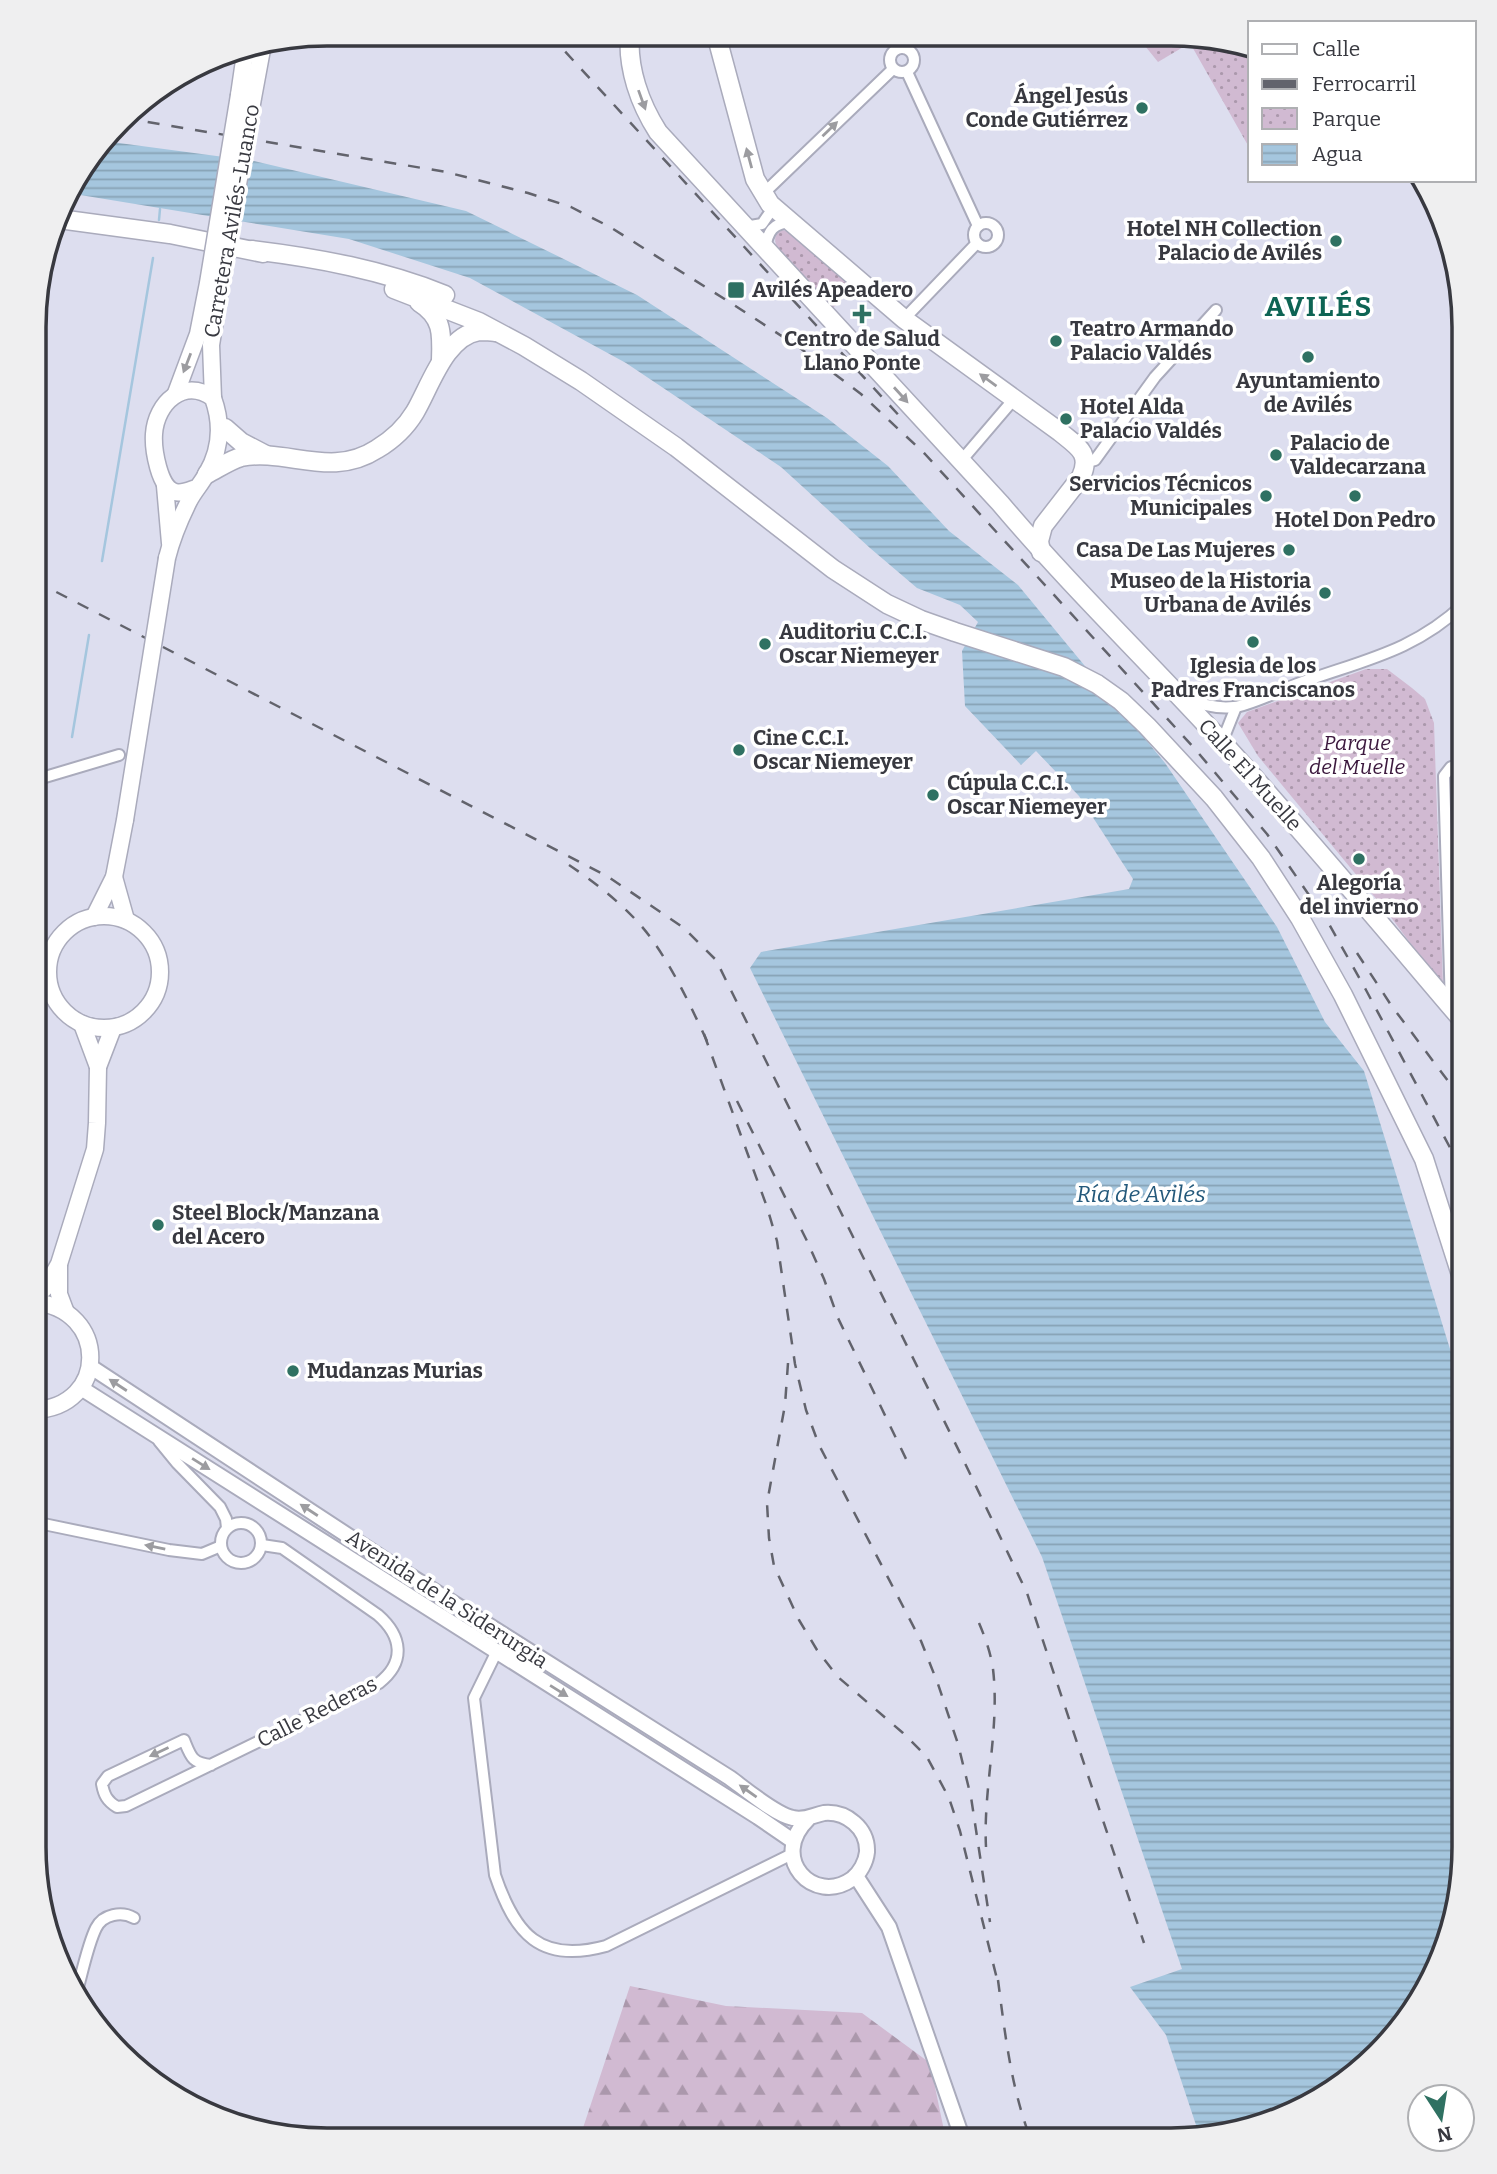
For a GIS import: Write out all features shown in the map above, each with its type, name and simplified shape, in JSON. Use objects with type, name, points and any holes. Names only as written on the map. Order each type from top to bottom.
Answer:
[{"type":"main road","points":[[629,46],[631,66],[643,105],[658,132],[1000,503],[1020,518],[1028,520],[1050,516]]},
{"type":"main road","points":[[719,46],[755,179],[767,199],[905,319],[1079,447],[1086,462],[1081,477],[1040,533],[1041,552]]},
{"type":"main road","name":"Carretera Avilés-Luanco","points":[[213,398],[211,345],[214,283],[246,97],[260,54]]},
{"type":"main road","name":"Carretera Avilés-Luanco","points":[[246,97],[247,57]]},
{"type":"main road","points":[[67,220],[170,234],[252,250],[351,275],[459,313],[524,346],[581,381],[676,447],[858,586],[887,604],[954,632],[1064,667],[1097,684],[1121,701],[1214,798],[1261,858],[1300,918],[1405,1117],[1424,1159],[1452,1247]]},
{"type":"main road","points":[[252,250],[311,258],[366,270],[420,285],[489,313],[577,367],[648,421],[676,447]]},
{"type":"main road","points":[[366,270],[453,304],[459,313],[459,341]]},
{"type":"main road","name":"Carretera Avilés-Luanco","points":[[176,393],[214,283]]},
{"type":"main road","points":[[394,289],[429,308],[437,318],[441,360]]},
{"type":"main road","points":[[440,331],[459,313],[471,313],[541,344]]},
{"type":"main road","points":[[165,486],[175,492],[187,491],[240,457],[269,457],[315,463],[348,461],[376,450],[397,435],[414,415],[441,360],[459,341],[479,331],[496,332]]},
{"type":"main road","points":[[94,917],[114,877],[169,551],[165,486],[159,470],[153,435],[162,409],[176,393],[198,390],[213,398],[218,411],[220,436],[169,551]]},
{"type":"main road","points":[[225,428],[242,442],[269,457]]},
{"type":"main road","name":"Calle El Muelle","points":[[1000,503],[1041,552],[1222,742],[1451,1006]]},
{"type":"main road","points":[[114,877],[126,920]]},
{"type":"main road","points":[[107,916],[126,920],[142,930],[154,944],[160,960],[158,991],[150,1006],[127,1024],[99,1029],[82,1024],[67,1015],[56,1002],[48,975],[49,959],[57,941],[70,927],[94,917],[107,916]]},
{"type":"main road","points":[[82,1024],[98,1068]]},
{"type":"main road","points":[[46,1287],[59,1264],[95,1149],[98,1068],[113,1028]]},
{"type":"main road","points":[[59,1264],[59,1294],[65,1310]]},
{"type":"main road","points":[[46,1303],[65,1310],[83,1329],[89,1343],[90,1367],[81,1388],[71,1398],[54,1407],[46,1408]]},
{"type":"street","points":[[897,49],[908,49],[913,54],[914,64],[907,72],[901,73],[893,69],[890,58],[897,49]]},
{"type":"street","points":[[745,227],[762,224],[771,211],[767,199],[893,69]]},
{"type":"street","points":[[907,72],[978,226]]},
{"type":"street","points":[[765,248],[767,235],[772,228],[791,222]]},
{"type":"street","points":[[984,223],[992,224],[998,237],[996,242],[985,247],[976,243],[973,236],[978,226],[984,223]]},
{"type":"street","points":[[905,319],[976,243]]},
{"type":"street","points":[[1086,462],[1094,460],[1155,377],[1216,310]]},
{"type":"street","points":[[961,461],[1014,400]]},
{"type":"street","points":[[1174,694],[1204,706],[1236,707],[1409,645],[1452,615]]},
{"type":"street","points":[[1222,742],[1236,707]]},
{"type":"street","points":[[46,777],[119,755]]},
{"type":"street","points":[[1451,1006],[1444,775],[1452,767]]},
{"type":"street","name":"Avenida de la Siderurgia","points":[[90,1367],[385,1560],[730,1778],[772,1808],[792,1818],[808,1819]]},
{"type":"street","name":"Avenida de la Siderurgia","points":[[81,1388],[758,1817],[792,1847]]},
{"type":"street","points":[[152,1433],[220,1507],[227,1528]]},
{"type":"street","points":[[236,1523],[255,1527],[261,1535],[262,1545],[259,1555],[242,1564],[232,1562],[221,1546],[222,1536],[227,1528],[236,1523]]},
{"type":"street","points":[[46,1524],[169,1550],[202,1554],[221,1546]]},
{"type":"street","name":"Calle Rederas","points":[[211,1766],[199,1764],[192,1758],[184,1740],[108,1776],[102,1784],[108,1802],[117,1807],[127,1805],[211,1766],[379,1683],[389,1674],[398,1653],[395,1634],[378,1615],[282,1548],[262,1545]]},
{"type":"street","points":[[497,1651],[474,1698],[495,1875],[504,1903],[531,1940],[568,1951],[588,1951],[606,1946],[792,1847]]},
{"type":"street","points":[[834,1813],[847,1817],[858,1826],[865,1838],[867,1851],[864,1864],[856,1876],[845,1884],[831,1887],[817,1885],[805,1878],[796,1867],[792,1847],[798,1829],[808,1819],[834,1813]]},
{"type":"street","points":[[856,1876],[889,1927],[959,2128]]},
{"type":"street","points":[[80,1982],[97,1926],[108,1917],[119,1913],[134,1918]]},
{"type":"green space","points":[[1145,46],[1185,46],[1158,62]]},
{"type":"green space","points":[[1192,46],[1248,56],[1248,145]]},
{"type":"green space","points":[[782,230],[788,231],[854,286],[832,309],[777,248],[775,238]]},
{"type":"green space","name":"Parque del Muelle","points":[[1366,669],[1387,669],[1412,688],[1425,699],[1434,723],[1443,987],[1387,912],[1258,756],[1238,723],[1247,712]]},
{"type":"green space","points":[[630,1986],[726,2006],[862,2013],[930,2063],[944,2128],[583,2128]]},
{"type":"water","name":"Ría de Avilés","points":[[114,142],[254,161],[466,211],[637,295],[827,418],[888,466],[949,531],[1018,585],[1165,763],[1277,927],[1325,1022],[1364,1071],[1452,1355],[1451,1866],[1437,1938],[1423,1972],[1404,2004],[1382,2033],[1356,2059],[1295,2100],[1243,2119],[1197,2127],[1166,2035],[1130,1987],[1182,1969],[1042,1557],[750,968],[761,952],[1129,889],[1133,879],[1079,796],[1036,751],[1021,765],[965,706],[962,651],[978,622],[960,605],[917,588],[781,467],[626,363],[470,278],[349,239],[78,195]]},
{"type":"waterway","points":[[159,220],[160,209]]},
{"type":"waterway","points":[[102,561],[153,258]]},
{"type":"waterway","points":[[72,737],[89,635]]},
{"type":"railway","points":[[560,46],[904,421]]},
{"type":"railway","points":[[136,120],[446,172],[571,207],[610,227],[734,305],[800,348],[861,394],[925,454],[1195,749],[1267,834],[1329,924],[1452,1151]]},
{"type":"railway","points":[[46,587],[607,876],[684,928],[716,960],[1027,1593],[1144,1943]]},
{"type":"railway","points":[[569,865],[615,900],[645,930],[676,977],[707,1041]]},
{"type":"railway","points":[[1357,953],[1391,1005],[1452,1086]]},
{"type":"railway","points":[[704,1034],[777,1241],[795,1364],[806,1410],[819,1445],[921,1641],[958,1744],[971,1797],[990,1922]]},
{"type":"railway","points":[[737,1101],[807,1241],[838,1318],[908,1463]]},
{"type":"railway","points":[[788,1363],[785,1405],[767,1503],[774,1566],[799,1620],[817,1650],[838,1677],[927,1757],[949,1798],[960,1831],[999,1987]]},
{"type":"railway","points":[[979,1623],[991,1657],[995,1691],[986,1847]]},
{"type":"railway","points":[[998,1980],[1006,2041],[1027,2128]]},
{"type":"place","name":"Ángel Jesús Conde Gutiérrez","points":[[1142,108]]},
{"type":"place","name":"Hotel NH Collection Palacio de Avilés","points":[[1336,241]]},
{"type":"place","name":"Avilés Apeadero","points":[[736,290]]},
{"type":"place","name":"Centro de Salud Llano Ponte","points":[[862,314]]},
{"type":"place","name":"Teatro Armando Palacio Valdés","points":[[1056,341]]},
{"type":"place","name":"Ayuntamiento de Avilés","points":[[1308,357]]},
{"type":"place","name":"Hotel Alda Palacio Valdés","points":[[1066,419]]},
{"type":"place","name":"Palacio de Valdecarzana","points":[[1276,455]]},
{"type":"place","name":"Servicios Técnicos Municipales","points":[[1266,496]]},
{"type":"place","name":"Hotel Don Pedro","points":[[1355,496]]},
{"type":"place","name":"Casa De Las Mujeres","points":[[1289,550]]},
{"type":"place","name":"Museo de la Historia Urbana de Avilés","points":[[1325,593]]},
{"type":"place","name":"Iglesia de los Padres Franciscanos","points":[[1253,642]]},
{"type":"place","name":"Auditoriu C.C.I. Oscar Niemeyer","points":[[765,644]]},
{"type":"place","name":"Cine C.C.I. Oscar Niemeyer","points":[[739,750]]},
{"type":"place","name":"Cúpula C.C.I. Oscar Niemeyer","points":[[933,795]]},
{"type":"place","name":"Alegoría del invierno","points":[[1359,859]]},
{"type":"place","name":"Steel Block/Manzana del Acero","points":[[158,1225]]},
{"type":"place","name":"Mudanzas Murias","points":[[293,1371]]},
{"type":"district","name":"AVILÉS","points":[[1319,306]]}]
